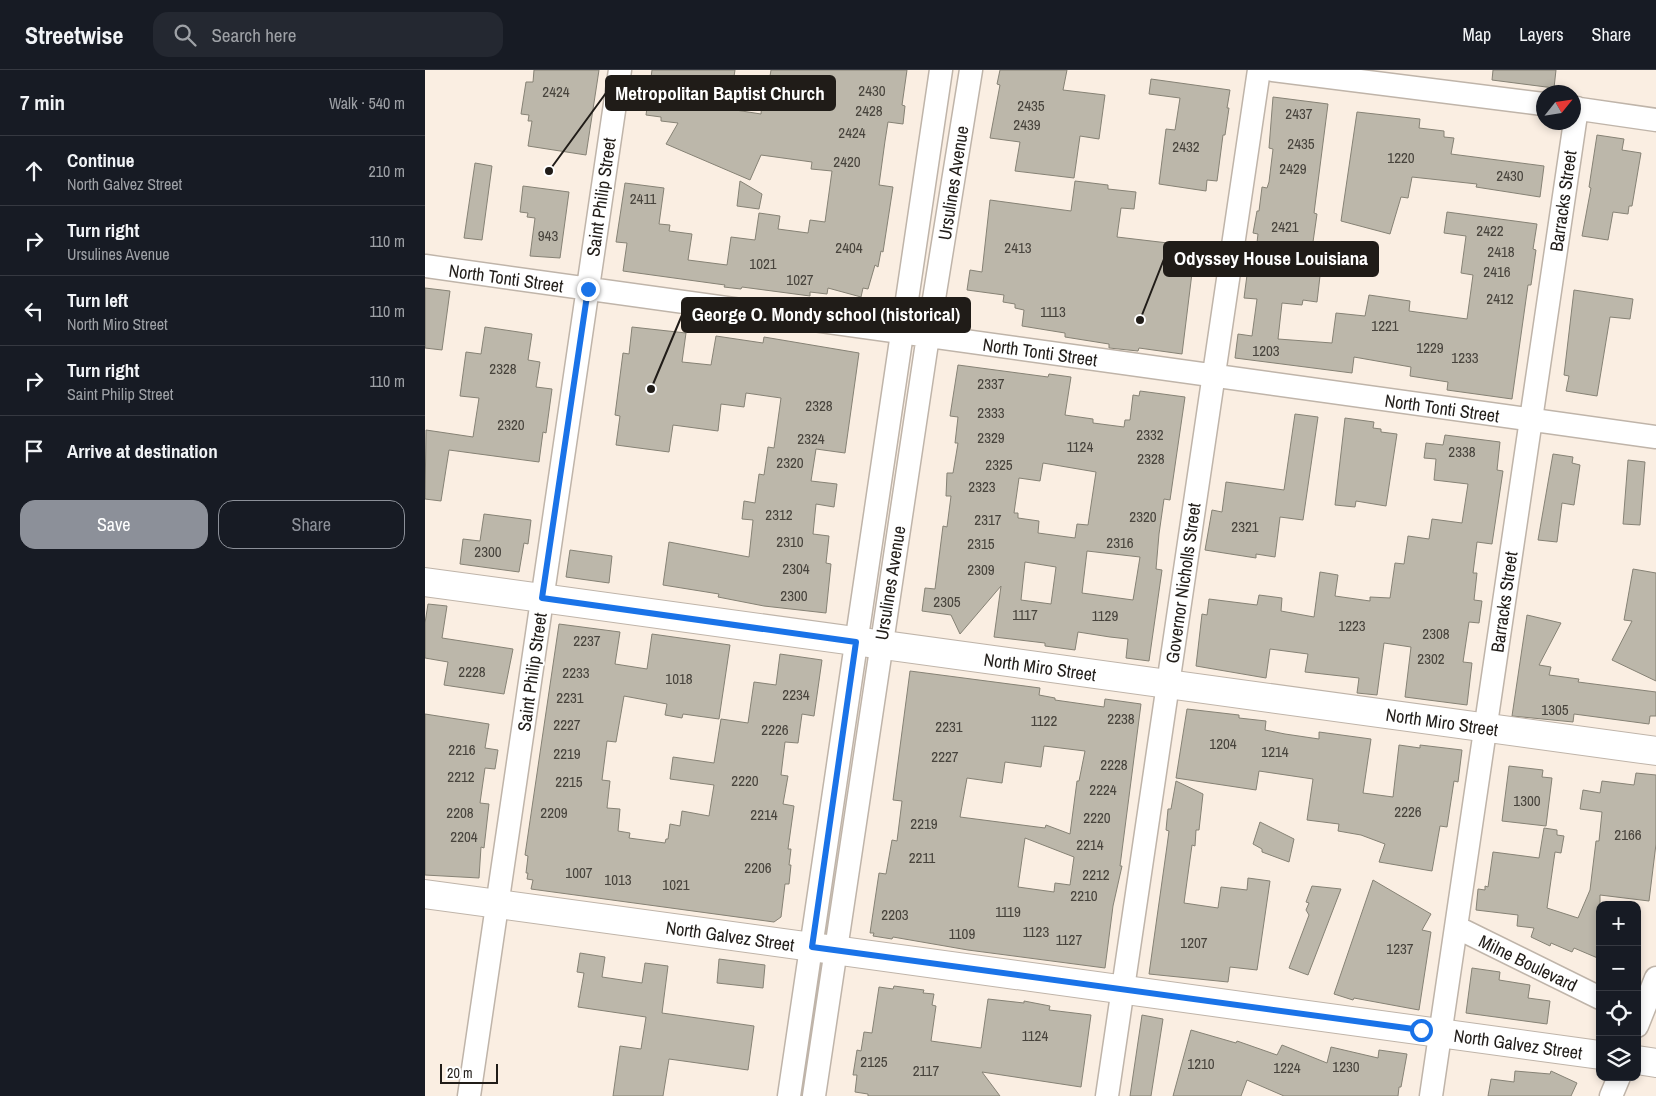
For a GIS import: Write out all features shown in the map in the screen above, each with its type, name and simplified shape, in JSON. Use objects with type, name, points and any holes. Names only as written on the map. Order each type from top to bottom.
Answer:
[{"type":"street","name":"Saint Philip Street","points":[[469,1096],[620,70]]},
{"type":"street","name":"Ursulines Avenue","points":[[814,1096],[824,948],[868,643],[901,332],[941,70]]},
{"type":"street","name":"Ursulines Avenue","points":[[868,643],[928,336],[971,70]]},
{"type":"street","name":"Governor Nicholls Street","points":[[1107,1096],[1259,70]]},
{"type":"street","points":[[1273,70],[1536,103]]},
{"type":"street","points":[[1581,109],[1656,120]]},
{"type":"street","name":"Barracks Street","points":[[1431,1096],[1572,130]]},
{"type":"street","name":"North Tonti Street","points":[[425,266],[1656,438]]},
{"type":"street","name":"North Miro Street","points":[[425,582],[1656,752]]},
{"type":"street","name":"North Galvez Street","points":[[425,894],[1596,1054]]},
{"type":"street","name":"Milne Boulevard","points":[[1456,928],[1596,996]]},
{"type":"street","name":"Ursulines Avenue","points":[[789,1096],[824,948]]},
{"type":"street","points":[[1641,1013],[1656,978]]},
{"type":"street","points":[[1641,1061],[1656,1063]]},
{"type":"street","points":[[1611,1096],[1617,1081]]},
{"type":"building","points":[[534,70],[599,70],[586,155],[528,146],[532,121],[528,121],[529,115],[521,114],[526,82],[533,82]]},
{"type":"building","points":[[652,70],[735,70],[729,109],[761,114],[762,100],[766,101],[771,70],[907,70],[902,105],[905,106],[903,124],[888,122],[879,185],[893,187],[883,252],[881,251],[878,267],[875,265],[868,289],[863,288],[861,297],[828,288],[827,294],[810,292],[810,296],[742,287],[741,289],[724,287],[725,285],[623,271],[627,243],[616,242],[625,183],[664,188],[659,224],[670,225],[669,231],[692,234],[688,260],[727,265],[731,237],[755,240],[759,213],[780,216],[778,229],[808,233],[810,220],[825,222],[832,171],[811,169],[812,162],[761,155],[750,180],[666,144],[678,123],[661,121],[661,117],[646,115]]},
{"type":"building","points":[[1000,70],[1067,70],[1063,90],[1105,95],[1099,139],[1080,136],[1074,178],[1015,171],[1020,142],[990,138],[1000,85],[997,84]]},
{"type":"building","points":[[1493,70],[1556,70],[1554,85],[1536,86],[1492,80]]},
{"type":"building","points":[[1151,79],[1230,90],[1227,108],[1229,108],[1225,135],[1223,135],[1217,181],[1207,180],[1206,191],[1159,184],[1166,129],[1175,130],[1180,98],[1149,94]]},
{"type":"building","points":[[1273,97],[1328,104],[1314,213],[1317,214],[1312,249],[1323,250],[1317,302],[1303,300],[1302,305],[1282,303],[1278,339],[1332,343],[1336,313],[1365,316],[1369,295],[1410,301],[1409,311],[1467,319],[1473,275],[1461,273],[1466,236],[1444,233],[1447,212],[1537,224],[1533,249],[1536,250],[1531,285],[1528,285],[1512,399],[1447,390],[1448,382],[1410,376],[1411,367],[1354,357],[1352,373],[1235,358],[1238,334],[1252,336],[1257,299],[1244,298],[1247,275],[1253,276],[1258,234],[1253,233],[1257,211],[1259,211],[1262,187],[1267,188],[1269,182],[1273,149],[1269,148]]},
{"type":"building","points":[[1357,112],[1420,119],[1419,128],[1444,131],[1444,137],[1454,138],[1451,154],[1544,166],[1540,197],[1476,187],[1477,184],[1412,177],[1408,198],[1401,197],[1390,234],[1341,221]]},
{"type":"building","points":[[1597,135],[1624,139],[1622,150],[1641,153],[1632,206],[1629,206],[1628,214],[1613,212],[1608,240],[1582,236],[1591,188],[1589,187]]},
{"type":"building","points":[[475,163],[492,166],[482,240],[464,238]]},
{"type":"building","points":[[740,181],[762,194],[759,209],[737,206]]},
{"type":"building","points":[[1075,181],[1108,185],[1108,189],[1136,192],[1134,209],[1121,208],[1117,237],[1202,247],[1199,274],[1192,273],[1182,354],[1139,348],[1138,351],[1109,348],[1109,344],[1065,337],[1065,333],[1022,326],[1024,310],[1015,308],[1015,304],[1003,302],[1004,295],[967,290],[970,270],[982,272],[990,200],[1071,211]]},
{"type":"building","points":[[523,186],[569,192],[560,258],[530,256],[535,218],[527,217],[528,213],[520,212]]},
{"type":"building","points":[[425,288],[450,291],[442,350],[425,348]]},
{"type":"building","points":[[1574,290],[1633,299],[1630,319],[1610,317],[1597,396],[1566,391],[1569,376],[1564,375]]},
{"type":"building","points":[[485,327],[532,334],[528,360],[540,362],[536,387],[552,389],[546,433],[543,432],[539,462],[449,450],[441,501],[425,499],[426,430],[473,437],[479,398],[460,396],[466,352],[481,354]]},
{"type":"building","points":[[632,327],[686,333],[682,362],[711,365],[716,336],[763,343],[764,337],[859,353],[845,453],[816,449],[811,481],[837,484],[834,507],[816,504],[813,534],[829,536],[826,563],[831,564],[826,613],[764,606],[718,597],[719,594],[663,585],[669,542],[749,557],[753,520],[742,519],[744,501],[755,503],[759,474],[764,475],[768,447],[774,448],[781,398],[746,393],[744,407],[721,404],[718,431],[673,425],[669,452],[616,445],[620,416],[615,415],[623,353],[629,354]]},
{"type":"building","points":[[958,365],[1048,377],[1049,374],[1071,377],[1065,415],[1093,419],[1093,423],[1124,427],[1125,420],[1130,420],[1133,395],[1139,396],[1140,391],[1185,397],[1170,500],[1164,499],[1159,534],[1156,569],[1162,570],[1149,661],[1126,658],[1128,639],[1078,632],[1075,650],[1045,646],[1045,643],[994,637],[1001,586],[960,634],[951,615],[922,611],[925,588],[935,589],[943,526],[947,527],[951,496],[946,496],[947,473],[953,473],[958,443],[955,443],[958,417],[950,416]],"holes":[[[1043,463],[1096,472],[1088,525],[1077,524],[1075,538],[1038,533],[1039,521],[1018,518],[1018,513],[1014,513],[1019,478],[1040,481]],[[1087,551],[1140,557],[1133,600],[1082,593]],[[1025,562],[1056,567],[1051,604],[1021,600]]]},
{"type":"building","points":[[1295,414],[1318,417],[1303,520],[1280,517],[1275,557],[1256,554],[1256,558],[1205,550],[1212,510],[1222,512],[1226,482],[1284,490]]},
{"type":"building","points":[[1345,418],[1374,422],[1373,428],[1381,429],[1381,432],[1397,434],[1386,506],[1356,501],[1355,507],[1335,505]]},
{"type":"building","points":[[1445,435],[1500,442],[1497,470],[1503,471],[1492,544],[1477,542],[1473,573],[1477,573],[1474,600],[1482,601],[1479,623],[1469,622],[1463,662],[1472,663],[1467,705],[1405,697],[1411,647],[1384,643],[1377,695],[1357,693],[1359,678],[1305,672],[1308,654],[1270,649],[1266,678],[1196,666],[1202,614],[1207,615],[1209,599],[1257,605],[1259,595],[1282,598],[1281,611],[1314,617],[1320,572],[1338,575],[1335,596],[1370,601],[1370,597],[1390,598],[1395,563],[1404,564],[1408,536],[1429,539],[1432,519],[1462,523],[1468,484],[1434,480],[1436,459],[1424,458],[1426,443],[1443,445]]},
{"type":"building","points":[[1553,454],[1573,457],[1572,463],[1580,465],[1574,505],[1562,503],[1557,542],[1538,540]]},
{"type":"building","points":[[1628,460],[1645,462],[1640,525],[1623,524]]},
{"type":"building","points":[[484,514],[531,520],[528,544],[524,543],[519,572],[460,564],[463,539],[480,541]]},
{"type":"building","points":[[570,550],[612,556],[609,583],[566,577]]},
{"type":"building","points":[[1633,569],[1656,573],[1656,681],[1612,660],[1632,621],[1624,620]]},
{"type":"building","points":[[428,604],[447,606],[442,638],[513,649],[504,694],[444,685],[448,662],[425,658],[425,623]]},
{"type":"building","points":[[1527,615],[1561,623],[1539,665],[1551,667],[1549,675],[1579,679],[1578,682],[1656,692],[1656,716],[1650,716],[1649,724],[1574,714],[1573,722],[1512,716]]},
{"type":"building","points":[[559,624],[620,632],[615,664],[647,669],[652,634],[730,645],[719,719],[683,714],[682,718],[665,715],[667,704],[624,696],[616,742],[607,741],[602,780],[610,781],[607,808],[620,809],[618,831],[630,833],[629,838],[665,843],[666,839],[668,839],[670,824],[680,826],[682,811],[709,816],[714,785],[670,779],[673,757],[714,763],[721,719],[748,723],[754,682],[776,685],[780,654],[822,660],[814,716],[802,714],[798,743],[785,742],[781,775],[788,776],[783,804],[794,806],[788,849],[791,849],[789,884],[785,884],[781,917],[774,922],[531,889],[533,880],[527,879],[528,856],[525,855]]},
{"type":"building","points":[[910,671],[1040,688],[1039,695],[1055,698],[1055,700],[1104,707],[1105,699],[1141,704],[1120,866],[1122,866],[1113,906],[1105,968],[968,950],[893,937],[892,939],[873,936],[874,933],[870,933],[879,873],[886,874],[892,840],[897,841],[902,801],[893,800]],"holes":[[[1044,746],[1085,751],[1079,781],[1077,781],[1070,834],[1046,825],[1045,828],[960,817],[967,778],[1002,783],[1005,762],[1041,767]],[[1025,838],[1074,857],[1070,885],[1055,883],[1054,892],[1018,887]]]},
{"type":"building","points":[[1187,709],[1239,715],[1239,718],[1266,721],[1265,730],[1285,734],[1319,739],[1319,732],[1371,739],[1363,793],[1393,797],[1399,745],[1420,748],[1420,745],[1462,750],[1458,782],[1454,781],[1447,827],[1440,826],[1432,871],[1379,862],[1385,844],[1361,835],[1338,831],[1339,824],[1307,820],[1313,779],[1259,771],[1256,790],[1176,778]]},
{"type":"building","points":[[425,714],[489,724],[485,748],[498,750],[495,769],[485,768],[480,803],[489,804],[484,848],[481,847],[479,878],[425,875]]},
{"type":"building","points":[[1509,766],[1543,770],[1542,777],[1552,778],[1546,826],[1502,821]]},
{"type":"building","points":[[1636,773],[1656,775],[1656,844],[1649,901],[1600,895],[1600,901],[1596,901],[1596,957],[1574,948],[1572,952],[1551,943],[1550,946],[1531,937],[1534,928],[1517,926],[1518,915],[1476,910],[1478,889],[1485,890],[1485,886],[1488,887],[1493,852],[1539,858],[1544,828],[1557,830],[1557,835],[1564,836],[1561,853],[1555,852],[1547,908],[1578,918],[1590,890],[1596,841],[1599,841],[1602,812],[1580,809],[1583,790],[1600,793],[1602,781],[1634,785]]},
{"type":"building","points":[[1176,781],[1203,794],[1199,830],[1196,830],[1195,846],[1192,845],[1184,903],[1218,908],[1221,887],[1247,890],[1248,878],[1270,881],[1257,970],[1230,967],[1228,982],[1149,974],[1169,831],[1166,830],[1168,809],[1171,809]]},
{"type":"building","points":[[1260,822],[1294,839],[1289,862],[1262,852],[1262,849],[1253,844]]},
{"type":"building","points":[[1373,880],[1431,914],[1422,930],[1431,932],[1419,1010],[1354,998],[1353,1000],[1334,994]]},
{"type":"building","points":[[1312,886],[1341,889],[1308,975],[1289,968],[1309,915],[1306,910],[1309,903],[1306,902]]},
{"type":"building","points":[[580,953],[605,957],[602,977],[642,983],[645,963],[668,966],[662,1013],[754,1026],[748,1070],[669,1059],[663,1096],[613,1096],[620,1046],[641,1049],[646,1017],[578,1007],[584,973],[577,972]]},
{"type":"building","points":[[719,959],[765,965],[763,988],[717,983]]},
{"type":"building","points":[[1472,968],[1500,972],[1499,980],[1530,985],[1528,998],[1550,1001],[1547,1024],[1466,1013]]},
{"type":"building","points":[[894,986],[924,990],[923,993],[934,994],[932,1005],[936,1006],[931,1041],[981,1048],[988,999],[1024,1003],[1024,1001],[1050,1006],[1049,1010],[1091,1015],[1081,1087],[982,1072],[1000,1096],[868,1096],[868,1094],[855,1092],[857,1075],[853,1075],[857,1050],[861,1051],[864,1032],[872,1033],[879,987],[893,989]]},
{"type":"building","points":[[1142,1015],[1163,1019],[1151,1096],[1130,1096]]},
{"type":"building","points":[[1191,1030],[1236,1043],[1237,1041],[1277,1055],[1282,1045],[1327,1063],[1331,1047],[1378,1058],[1379,1050],[1407,1054],[1401,1087],[1399,1087],[1398,1096],[1284,1096],[1247,1080],[1241,1096],[1173,1096]]},
{"type":"building","points":[[1515,1071],[1550,1074],[1551,1071],[1577,1083],[1571,1096],[1488,1096],[1491,1079],[1514,1082]]},
{"type":"place","name":"Metropolitan Baptist Church","points":[[549,171]]},
{"type":"place","name":"Odyssey House Louisiana","points":[[1140,320]]},
{"type":"place","name":"George O. Mondy school (historical)","points":[[651,389]]},
{"type":"route","points":[[588,289],[542,598],[856,642],[812,947],[1421,1030]]}]
